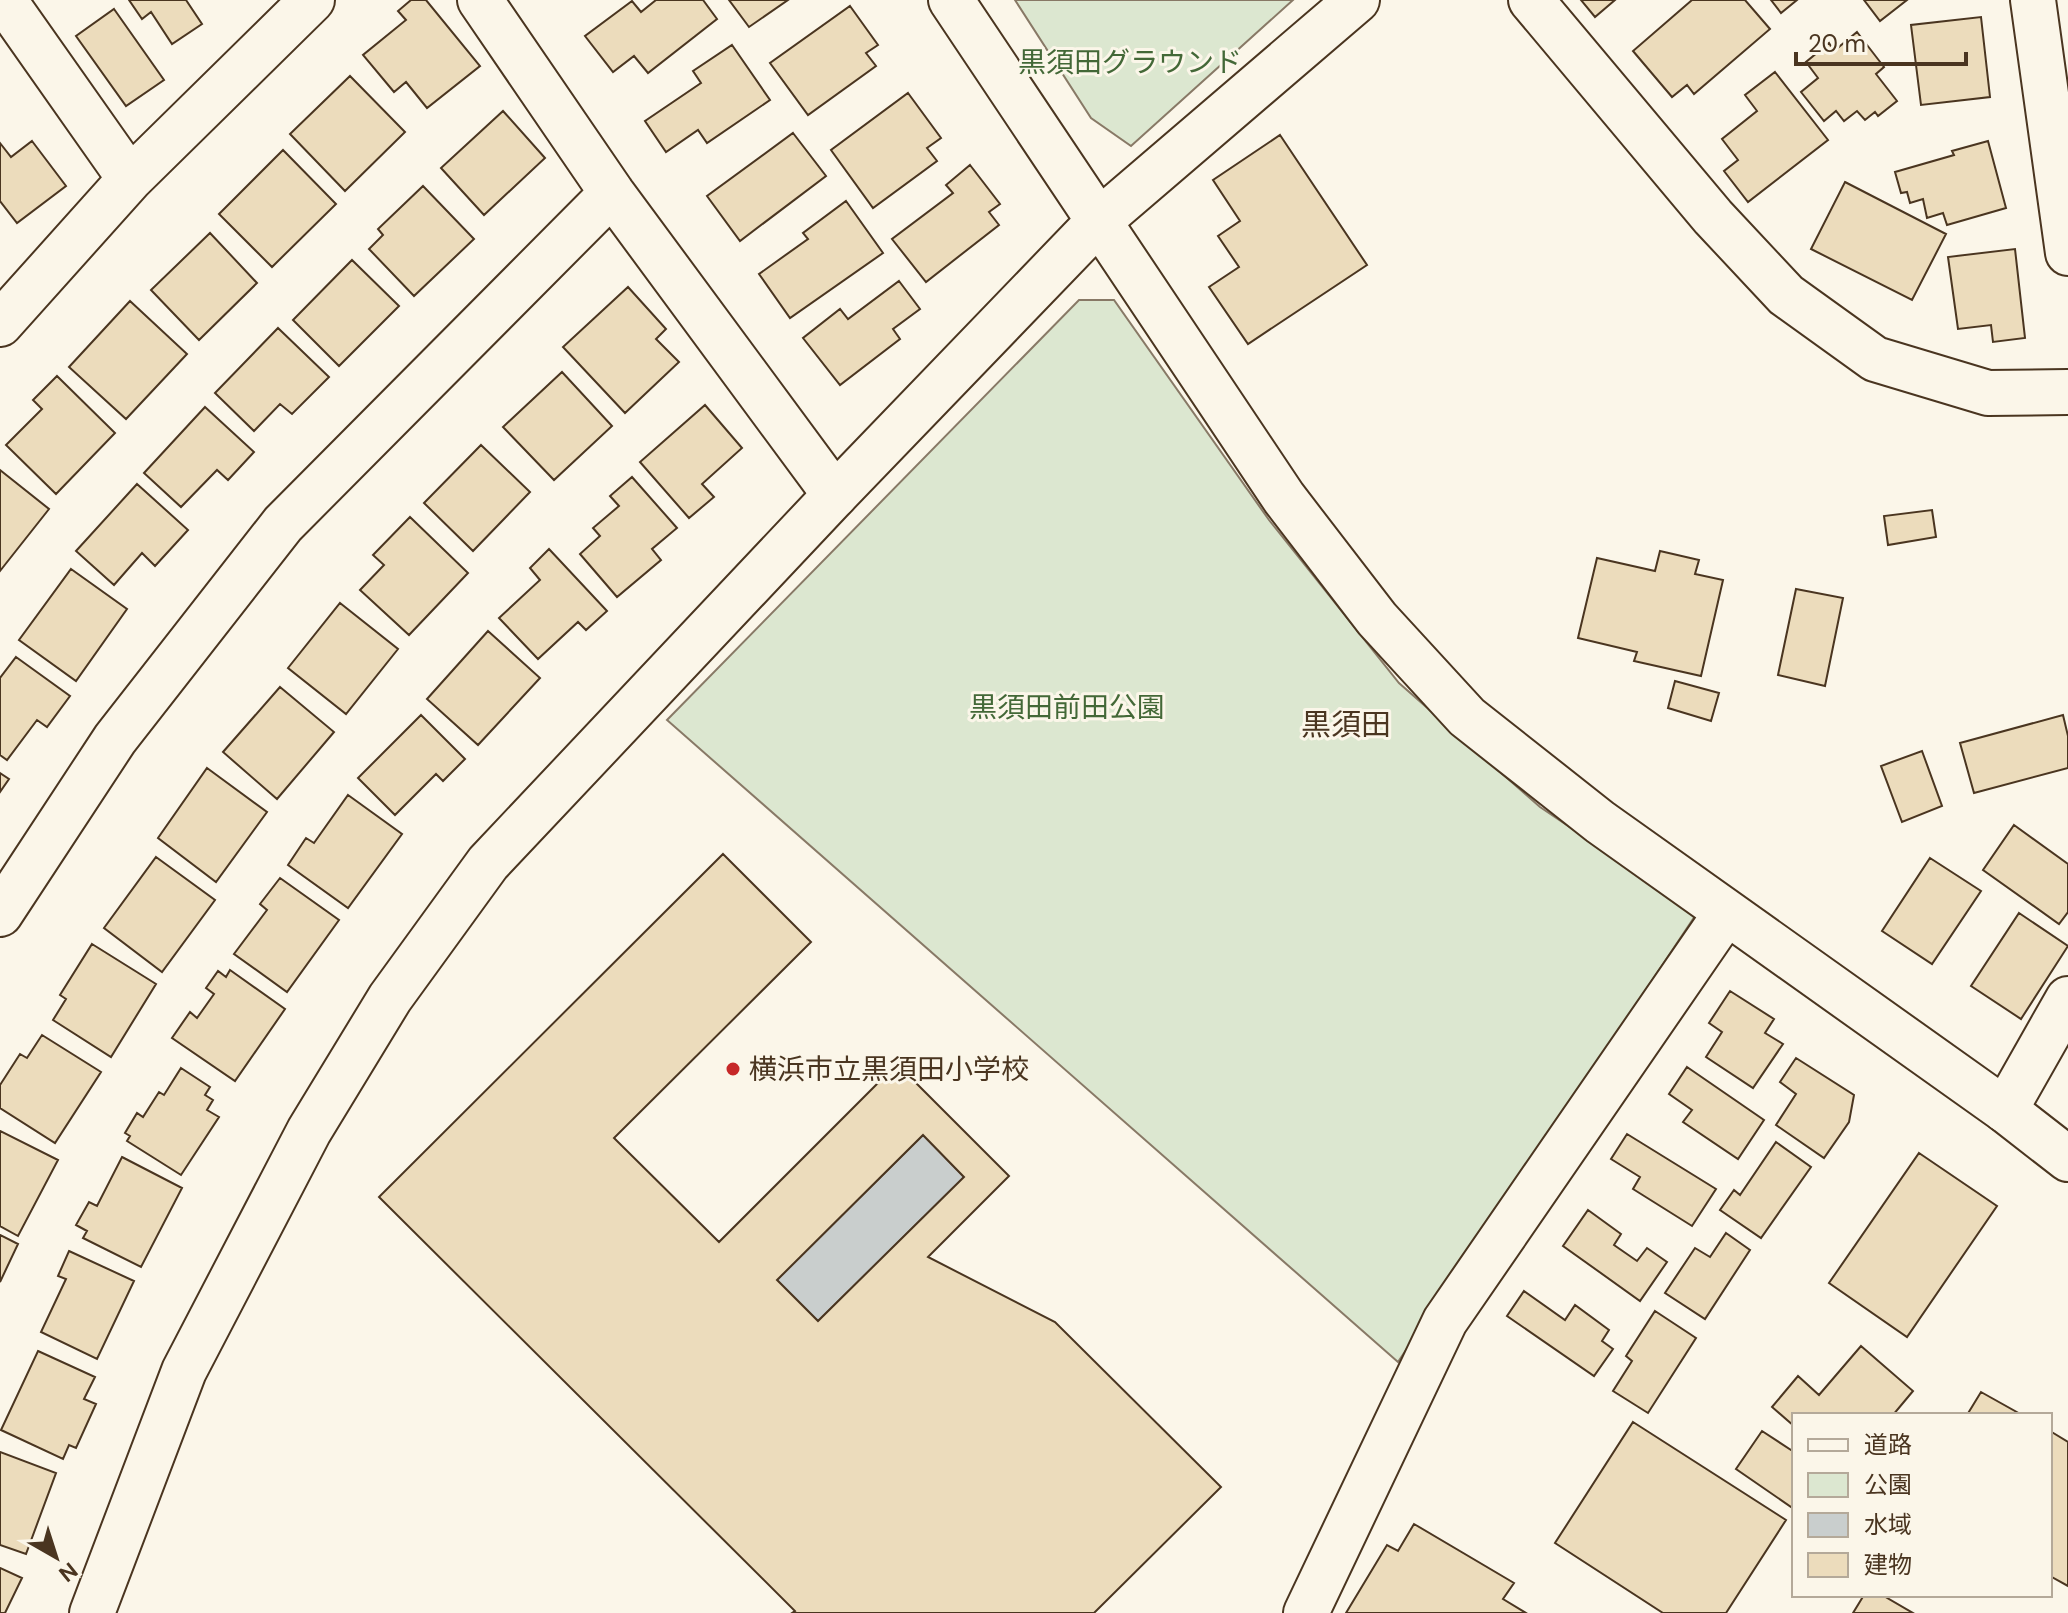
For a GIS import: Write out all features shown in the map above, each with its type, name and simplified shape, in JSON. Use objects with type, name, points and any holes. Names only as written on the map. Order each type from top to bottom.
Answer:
[{"type":"street","points":[[4,0],[130,179]]},
{"type":"street","points":[[0,324],[130,179],[312,0]]},
{"type":"street","points":[[480,0],[612,193],[835,495]]},
{"type":"street","points":[[951,0],[1284,498],[1377,619],[1467,717],[1600,822],[2005,1110],[2068,1159]]},
{"type":"street","points":[[92,1613],[184,1371],[309,1131],[390,998],[488,863],[1098,222],[1357,0]]},
{"type":"street","points":[[1531,0],[1713,217],[1786,295],[1812,314],[1875,359],[1988,393],[2068,392]]},
{"type":"street","points":[[2033,0],[2068,253]]},
{"type":"street","points":[[0,914],[115,739],[283,524],[612,193]]},
{"type":"street","points":[[1306,1613],[1445,1321],[1726,913]]},
{"type":"street","points":[[2005,1110],[2068,999]]},
{"type":"green space","name":"黒須田グラウンド","points":[[1015,0],[1293,0],[1131,146],[1091,118]]},
{"type":"green space","name":"黒須田前田公園","points":[[1079,300],[1114,300],[1269,520],[1399,683],[1540,807],[1697,913],[1398,1362],[667,720]]},
{"type":"water","points":[[923,1135],[964,1177],[818,1321],[777,1280]]},
{"type":"building","points":[[129,0],[186,0],[202,24],[172,44],[151,12],[142,19]]},
{"type":"building","points":[[411,0],[426,0],[480,66],[427,108],[406,82],[394,92],[363,55],[406,20],[398,11]]},
{"type":"building","points":[[656,0],[703,0],[717,19],[648,73],[634,56],[613,72],[585,36],[632,1],[641,12]]},
{"type":"building","points":[[729,0],[788,0],[749,27]]},
{"type":"building","points":[[1581,0],[1615,0],[1595,17]]},
{"type":"building","points":[[1692,0],[1745,0],[1770,29],[1694,94],[1687,85],[1672,97],[1633,51]]},
{"type":"building","points":[[1771,0],[1797,0],[1781,13]]},
{"type":"building","points":[[1864,0],[1907,0],[1880,21]]},
{"type":"building","points":[[850,6],[878,45],[866,53],[876,66],[808,115],[770,63]]},
{"type":"building","points":[[114,9],[164,80],[126,106],[76,36]]},
{"type":"building","points":[[1981,17],[1990,97],[1921,105],[1911,25]]},
{"type":"building","points":[[1857,32],[1884,67],[1876,74],[1897,101],[1878,116],[1875,112],[1865,120],[1857,111],[1844,121],[1836,111],[1824,121],[1801,92],[1818,78],[1806,62],[1829,43],[1834,51]]},
{"type":"building","points":[[732,45],[770,100],[707,143],[698,130],[666,152],[645,121],[701,83],[693,71]]},
{"type":"building","points":[[1775,72],[1828,140],[1748,202],[1724,171],[1738,160],[1722,139],[1757,111],[1745,95]]},
{"type":"building","points":[[350,76],[405,132],[345,191],[290,134]]},
{"type":"building","points":[[908,93],[941,138],[927,148],[937,161],[873,208],[831,150]]},
{"type":"building","points":[[503,111],[545,158],[484,215],[441,168]]},
{"type":"building","points":[[793,133],[826,176],[740,241],[707,196]]},
{"type":"building","points":[[1280,135],[1367,265],[1248,344],[1209,287],[1239,267],[1218,236],[1240,221],[1213,180]]},
{"type":"building","points":[[32,141],[66,186],[17,223],[0,201],[0,143],[11,157]]},
{"type":"building","points":[[1988,141],[2006,208],[1947,225],[1943,213],[1927,218],[1923,199],[1910,203],[1907,192],[1901,193],[1895,172],[1954,155],[1952,151]]},
{"type":"building","points":[[283,150],[336,204],[272,267],[219,214]]},
{"type":"building","points":[[970,165],[1000,204],[989,212],[999,225],[926,282],[892,239],[953,193],[946,185]]},
{"type":"building","points":[[1845,182],[1946,234],[1912,300],[1811,249]]},
{"type":"building","points":[[423,186],[474,239],[414,296],[369,249],[383,235],[378,229]]},
{"type":"building","points":[[846,201],[883,253],[790,318],[759,274],[808,239],[803,233]]},
{"type":"building","points":[[210,233],[257,283],[199,340],[151,290]]},
{"type":"building","points":[[2015,249],[2025,338],[1993,342],[1991,325],[1958,329],[1948,257]]},
{"type":"building","points":[[352,260],[399,306],[339,366],[293,320]]},
{"type":"building","points":[[899,281],[920,309],[893,329],[900,339],[840,385],[803,338],[840,309],[848,319]]},
{"type":"building","points":[[628,287],[666,329],[656,339],[679,362],[625,413],[563,347]]},
{"type":"building","points":[[130,301],[187,354],[126,419],[69,367]]},
{"type":"building","points":[[278,328],[329,377],[292,414],[280,404],[254,431],[215,393]]},
{"type":"building","points":[[562,372],[612,426],[554,480],[503,427]]},
{"type":"building","points":[[57,376],[115,433],[56,494],[6,445],[42,409],[33,400]]},
{"type":"building","points":[[705,405],[742,448],[702,484],[714,497],[689,518],[640,462]]},
{"type":"building","points":[[205,407],[254,452],[228,480],[217,470],[181,507],[144,473]]},
{"type":"building","points":[[481,445],[530,492],[473,551],[424,503]]},
{"type":"building","points":[[0,470],[49,509],[0,571]]},
{"type":"building","points":[[632,477],[677,528],[652,549],[661,560],[617,597],[580,554],[600,536],[593,528],[619,506],[610,496]]},
{"type":"building","points":[[137,484],[188,530],[155,566],[142,553],[114,585],[76,551]]},
{"type":"building","points":[[1932,510],[1936,537],[1888,545],[1884,516]]},
{"type":"building","points":[[410,517],[468,573],[409,635],[360,590],[384,565],[373,555]]},
{"type":"building","points":[[549,549],[607,611],[586,630],[578,622],[538,659],[499,618],[540,580],[530,568]]},
{"type":"building","points":[[1660,551],[1699,560],[1695,574],[1723,580],[1701,676],[1634,661],[1637,652],[1578,638],[1597,558],[1655,571]]},
{"type":"building","points":[[71,569],[127,609],[76,681],[19,640]]},
{"type":"building","points":[[1796,589],[1843,598],[1825,686],[1778,675]]},
{"type":"building","points":[[340,603],[398,649],[346,714],[288,668]]},
{"type":"building","points":[[488,631],[540,678],[478,745],[427,699]]},
{"type":"building","points":[[16,657],[70,696],[47,727],[37,720],[7,760],[0,755],[0,678]]},
{"type":"building","points":[[1675,681],[1719,693],[1711,721],[1668,708]]},
{"type":"building","points":[[280,687],[334,732],[277,799],[223,752]]},
{"type":"building","points":[[421,715],[465,759],[443,781],[436,774],[395,815],[358,778]]},
{"type":"building","points":[[2063,715],[2068,736],[2068,768],[1974,793],[1960,743]]},
{"type":"building","points":[[1922,751],[1942,806],[1902,822],[1881,766]]},
{"type":"building","points":[[207,768],[267,812],[216,882],[158,838]]},
{"type":"building","points":[[0,773],[9,779],[0,792]]},
{"type":"building","points":[[348,795],[402,834],[348,908],[288,865],[306,838],[314,843]]},
{"type":"building","points":[[2014,825],[2068,864],[2068,912],[2059,924],[1983,870]]},
{"type":"building","points":[[723,854],[811,942],[614,1138],[719,1242],[897,1064],[1009,1176],[928,1257],[1055,1322],[1221,1487],[1094,1613],[792,1613],[795,1611],[379,1197]],"holes":[[[923,1135],[964,1177],[818,1321],[777,1280]]]},
{"type":"building","points":[[156,857],[215,900],[162,972],[104,928]]},
{"type":"building","points":[[1930,858],[1981,891],[1932,964],[1882,931]]},
{"type":"building","points":[[280,878],[339,920],[287,992],[234,954],[267,910],[260,904]]},
{"type":"building","points":[[2019,913],[2068,946],[2021,1019],[1971,986]]},
{"type":"building","points":[[92,944],[156,984],[111,1057],[53,1020],[66,999],[60,995]]},
{"type":"building","points":[[230,970],[285,1009],[235,1081],[172,1038],[190,1012],[197,1018],[214,994],[206,988],[218,971],[226,977]]},
{"type":"building","points":[[1730,991],[1774,1019],[1765,1033],[1783,1044],[1753,1088],[1706,1057],[1722,1032],[1709,1023]]},
{"type":"building","points":[[42,1035],[101,1072],[55,1143],[0,1108],[0,1085],[20,1054],[27,1058]]},
{"type":"building","points":[[1796,1058],[1854,1095],[1849,1122],[1824,1158],[1776,1125],[1796,1094],[1780,1082]]},
{"type":"building","points":[[1687,1067],[1764,1120],[1738,1159],[1683,1122],[1692,1110],[1669,1094]]},
{"type":"building","points":[[181,1068],[210,1087],[205,1095],[213,1100],[207,1110],[219,1117],[181,1175],[127,1141],[130,1136],[125,1133],[137,1113],[143,1117],[159,1092],[164,1095]]},
{"type":"building","points":[[0,1131],[58,1160],[18,1236],[0,1226]]},
{"type":"building","points":[[1627,1134],[1716,1189],[1692,1226],[1633,1189],[1640,1177],[1611,1159]]},
{"type":"building","points":[[1776,1142],[1811,1167],[1761,1238],[1720,1210],[1734,1190],[1740,1195]]},
{"type":"building","points":[[1919,1153],[1997,1206],[1907,1337],[1829,1283]]},
{"type":"building","points":[[122,1157],[182,1188],[141,1267],[83,1238],[87,1231],[76,1225],[89,1202],[97,1206]]},
{"type":"building","points":[[1588,1210],[1621,1234],[1614,1245],[1637,1261],[1647,1248],[1667,1262],[1640,1301],[1563,1246]]},
{"type":"building","points":[[1726,1233],[1750,1250],[1705,1319],[1665,1293],[1695,1248],[1710,1257]]},
{"type":"building","points":[[0,1235],[18,1244],[0,1282]]},
{"type":"building","points":[[69,1251],[134,1281],[97,1359],[41,1332],[66,1279],[58,1276]]},
{"type":"building","points":[[1524,1291],[1565,1320],[1575,1305],[1609,1330],[1602,1341],[1613,1349],[1594,1376],[1507,1316]]},
{"type":"building","points":[[1655,1311],[1696,1338],[1648,1413],[1613,1391],[1632,1361],[1626,1356]]},
{"type":"building","points":[[1861,1346],[1913,1391],[1895,1413],[1792,1413],[1792,1424],[1772,1407],[1798,1376],[1819,1395]]},
{"type":"building","points":[[38,1351],[95,1377],[84,1399],[96,1404],[76,1448],[69,1445],[63,1459],[1,1430]]},
{"type":"building","points":[[1981,1392],[2018,1413],[1968,1413]]},
{"type":"building","points":[[1633,1422],[1786,1520],[1726,1613],[1663,1613],[1555,1543]]},
{"type":"building","points":[[1762,1431],[1792,1451],[1792,1508],[1736,1469]]},
{"type":"building","points":[[2052,1432],[2068,1442],[2068,1586],[2052,1577]]},
{"type":"building","points":[[0,1452],[56,1473],[26,1554],[0,1545]]},
{"type":"building","points":[[1414,1524],[1514,1583],[1503,1599],[1526,1613],[1346,1613],[1387,1545],[1398,1551]]},
{"type":"building","points":[[0,1568],[22,1578],[5,1613],[0,1613]]},
{"type":"building","points":[[1863,1597],[1885,1597],[1913,1613],[1853,1613]]},
{"type":"place","name":"横浜市立黒須田小学校","points":[[733,1069]]},
{"type":"district","name":"黒須田","points":[[1346,725]]}]
